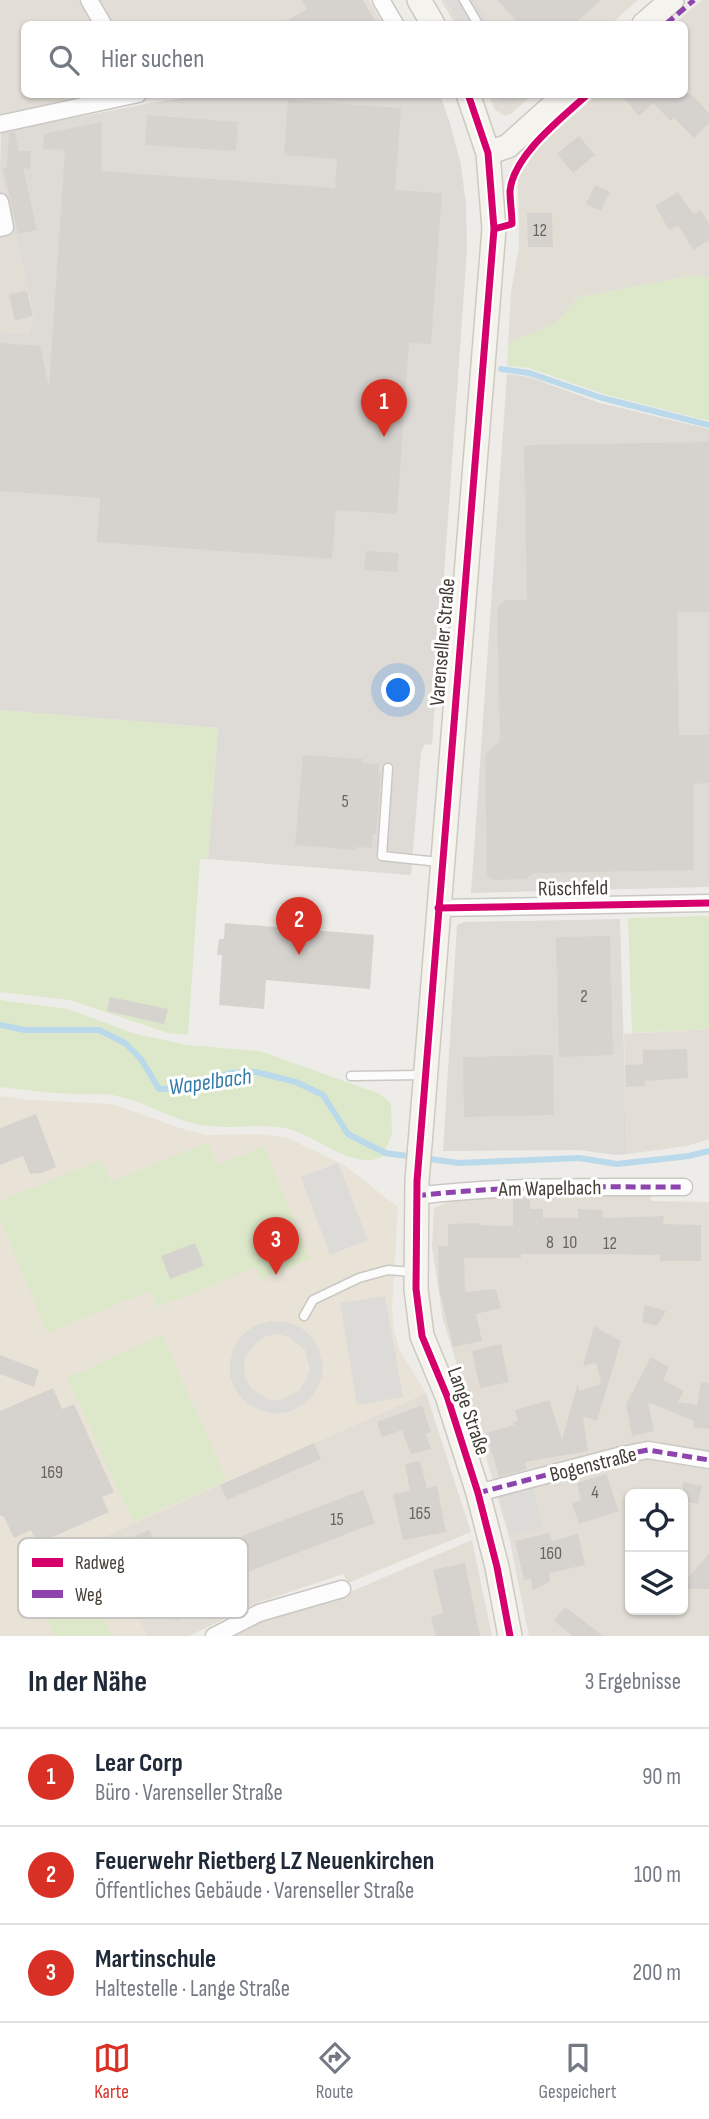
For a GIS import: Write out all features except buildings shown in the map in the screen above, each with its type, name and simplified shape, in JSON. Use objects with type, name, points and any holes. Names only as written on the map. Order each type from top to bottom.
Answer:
[{"type":"main road","points":[[419,0],[431,21]]},
{"type":"main road","points":[[648,21],[672,0]]},
{"type":"main road","name":"Varenseller Straße","points":[[416,1189],[493,242],[493,203],[488,153],[469,98]]},
{"type":"main road","points":[[488,153],[508,146],[562,98]]},
{"type":"main road","name":"Lange Straße","points":[[416,1189],[415,1272],[422,1336],[447,1396],[478,1493],[497,1567],[510,1636]]},
{"type":"street","points":[[89,0],[101,21]]},
{"type":"street","points":[[381,0],[393,21]]},
{"type":"street","points":[[0,124],[120,98]]},
{"type":"street","points":[[0,202],[5,227],[0,229]]},
{"type":"street","name":"Rüschfeld","points":[[438,908],[709,903]]},
{"type":"street","name":"Am Wapelbach","points":[[416,1189],[530,1186],[684,1187]]},
{"type":"street","name":"Bogenstraße","points":[[478,1493],[648,1450],[709,1460]]},
{"type":"street","points":[[214,1636],[259,1613],[342,1589]]},
{"type":"lane","points":[[464,0],[476,21]]},
{"type":"lane","points":[[388,768],[382,856],[442,862]]},
{"type":"lane","points":[[351,1076],[425,1075]]},
{"type":"lane","points":[[304,1316],[313,1300],[359,1278],[388,1270],[415,1272]]},
{"type":"shaded area","points":[[0,0],[81,0],[92,21],[21,21],[21,98],[76,98],[0,115]]},
{"type":"shaded area","points":[[98,0],[369,0],[381,21],[110,21]]},
{"type":"shaded area","points":[[441,0],[638,0],[614,21],[453,21]]},
{"type":"shaded area","points":[[446,0],[474,0],[489,21],[457,21]]},
{"type":"shaded area","points":[[702,0],[709,0],[709,277],[704,280],[701,274],[579,297],[557,322],[508,344],[511,292],[519,246],[518,178],[539,146],[594,98],[688,98],[688,21],[678,21]]},
{"type":"shaded area","points":[[184,98],[441,98],[450,123],[461,165],[466,205],[467,250],[432,745],[425,744],[421,753],[411,875],[208,859],[218,728],[0,710],[0,332],[28,334],[34,316],[0,170],[1,132]]},
{"type":"shaded area","points":[[490,98],[529,98],[511,114],[505,116],[495,110]]},
{"type":"shaded area","points":[[497,98],[519,98],[511,105],[500,103]]},
{"type":"shaded area","points":[[0,170],[34,316],[28,334],[0,332]]},
{"type":"shaded area","points":[[507,374],[529,377],[600,403],[709,429],[709,887],[471,893]]},
{"type":"shaded area","points":[[620,919],[627,1154],[579,1150],[443,1151],[457,925],[464,922]]},
{"type":"shaded area","points":[[709,1029],[709,1139],[687,1146],[627,1154],[624,1034]]},
{"type":"shaded area","points":[[0,1096],[112,1104],[208,1135],[262,1134],[288,1138],[344,1165],[398,1207],[392,1309],[394,1329],[399,1349],[426,1393],[102,1538],[18,1538],[18,1618],[139,1618],[147,1636],[0,1636]]},
{"type":"shaded area","points":[[338,1163],[368,1240],[330,1255],[301,1177]]},
{"type":"shaded area","points":[[651,1195],[651,1201],[709,1202],[709,1452],[657,1443],[633,1444],[494,1483],[443,1320],[432,1247],[434,1208],[462,1196]]},
{"type":"shaded area","points":[[385,1296],[403,1397],[357,1405],[340,1303]]},
{"type":"shaded area","points":[[270,1321],[286,1322],[300,1327],[312,1337],[319,1350],[323,1365],[321,1380],[314,1394],[303,1405],[289,1412],[274,1414],[246,1403],[236,1391],[230,1377],[230,1361],[234,1347],[243,1334],[256,1325]],"holes":[[[278,1334],[289,1337],[305,1350],[310,1371],[300,1390],[281,1400],[270,1400],[252,1389],[246,1379],[245,1358],[258,1341],[267,1336]]]},
{"type":"shaded area","points":[[426,1393],[471,1532],[348,1583],[343,1574],[248,1607],[248,1538],[101,1538]]},
{"type":"shaded area","points":[[648,1458],[709,1470],[709,1636],[529,1636],[510,1541],[497,1496],[622,1462]]},
{"type":"shaded area","points":[[533,1489],[543,1527],[510,1536],[500,1497]]},
{"type":"shaded area","points":[[472,1540],[492,1636],[234,1636],[263,1621],[317,1606]]},
{"type":"shaded area","points":[[139,1618],[226,1618],[189,1636],[147,1636]]},
{"type":"green space","points":[[701,274],[704,279],[709,277],[709,421],[604,394],[529,368],[507,366],[508,344],[557,322],[579,297]]},
{"type":"green space","points":[[0,710],[218,728],[208,859],[200,859],[188,1035],[168,1033],[70,1000],[0,992]]},
{"type":"green space","points":[[709,916],[709,1029],[632,1033],[628,918]]},
{"type":"green space","points":[[0,1000],[68,1009],[136,1034],[187,1045],[260,1051],[380,1094],[391,1104],[392,1134],[383,1156],[360,1160],[289,1129],[269,1126],[209,1126],[184,1121],[112,1095],[0,1087]]},
{"type":"green space","points":[[208,1142],[218,1165],[264,1146],[310,1259],[261,1279],[256,1267],[157,1308],[150,1291],[47,1333],[0,1218],[0,1201],[101,1160],[111,1182]]},
{"type":"green space","points":[[162,1335],[227,1480],[133,1522],[67,1378]]},
{"type":"green space","points":[[46,1618],[105,1618],[112,1636],[54,1636]]},
{"type":"waterway","points":[[501,369],[529,373],[602,398],[709,425]]},
{"type":"waterway","name":"Wapelbach","points":[[0,1025],[25,1030],[99,1030],[125,1043],[141,1059],[159,1089],[189,1088],[230,1073],[256,1072],[296,1082],[323,1095],[348,1134],[385,1153],[459,1163],[579,1158],[617,1164],[689,1156],[709,1151]]},
{"type":"marked path","points":[[670,21],[694,0]]},
{"type":"marked path","points":[[416,1196],[516,1188],[684,1187]]},
{"type":"marked path","points":[[478,1493],[648,1450],[709,1460]]},
{"type":"cycle path","points":[[469,98],[488,153],[494,229],[417,1181],[416,1289],[422,1336],[447,1396],[478,1493],[497,1567],[510,1636]]},
{"type":"cycle path","points":[[494,229],[512,224],[510,191],[520,164],[553,125],[583,98]]},
{"type":"cycle path","points":[[438,908],[709,903]]},
{"type":"place","name":"Lear Corp","points":[[384,437]]},
{"type":"place","name":"Feuerwehr Rietberg LZ Neuenkirchen","points":[[299,955]]},
{"type":"place","name":"Martinschule","points":[[276,1275]]}]
